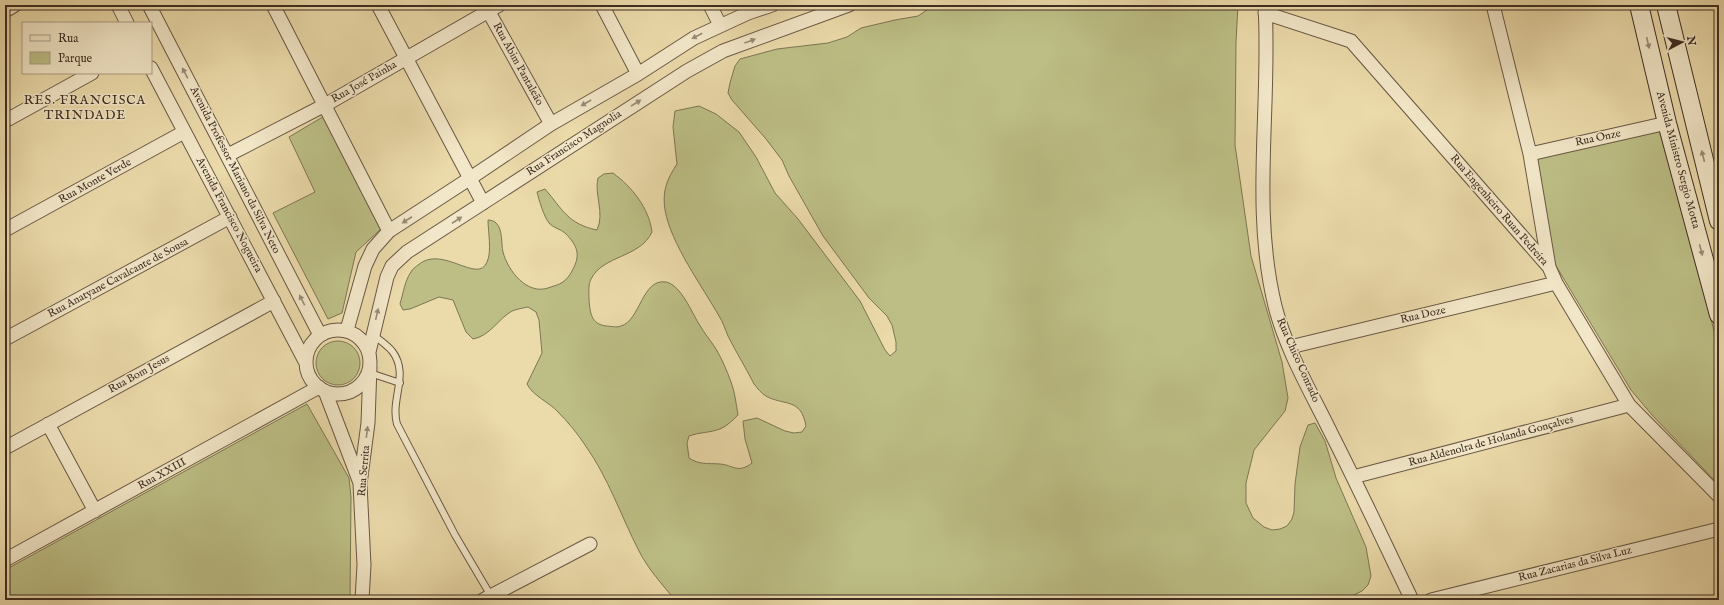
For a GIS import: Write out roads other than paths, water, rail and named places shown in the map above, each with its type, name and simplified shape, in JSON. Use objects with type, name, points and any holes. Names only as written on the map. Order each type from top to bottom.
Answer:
[{"type":"street","points":[[5,10],[15,5]]},
{"type":"street","points":[[118,5],[127,22]]},
{"type":"street","name":"Avenida Professor Mariano da Silva Neto","points":[[149,5],[320,335]]},
{"type":"street","points":[[273,5],[389,231]]},
{"type":"street","points":[[378,5],[483,204]]},
{"type":"street","points":[[602,5],[638,74]]},
{"type":"street","points":[[710,5],[720,25]]},
{"type":"street","points":[[347,330],[366,266],[373,249],[389,231],[469,180],[551,124],[638,74],[694,38],[720,25],[772,5]]},
{"type":"street","name":"Rua Francisco Magnolia","points":[[369,352],[384,287],[392,266],[407,252],[687,70],[722,51],[849,5]]},
{"type":"street","points":[[1493,5],[1530,154],[1549,267]]},
{"type":"street","name":"Avenida Ministro Sergio Motta","points":[[1639,5],[1667,123],[1719,315]]},
{"type":"street","points":[[1666,5],[1719,221]]},
{"type":"street","name":"Rua José Painha","points":[[228,155],[325,105],[490,7]]},
{"type":"street","name":"Rua Abim Pantaleão","points":[[490,7],[551,124]]},
{"type":"street","name":"Rua Engenheiro Ruan Pedreira","points":[[1265,9],[1351,41],[1549,267],[1556,283],[1629,405],[1719,496]]},
{"type":"street","name":"Rua Chico Conrado","points":[[1265,9],[1264,217],[1268,265],[1275,306],[1290,347],[1412,600]]},
{"type":"street","name":"Avenida Francisco Nogueira","points":[[152,70],[306,363]]},
{"type":"street","points":[[5,121],[90,74]]},
{"type":"street","name":"Rua Onze","points":[[1530,154],[1667,123]]},
{"type":"street","name":"Rua Monte Verde","points":[[5,230],[184,132]]},
{"type":"street","name":"Rua Anatyane Cavalcante de Sousa","points":[[5,339],[230,217]]},
{"type":"street","name":"Rua Doze","points":[[1290,347],[1556,283]]},
{"type":"street","name":"Rua Bom Jesus","points":[[5,448],[274,301]]},
{"type":"street","points":[[360,484],[322,389],[310,376],[306,363],[308,352],[312,343],[320,335],[328,331],[338,329],[347,330],[356,335],[364,342],[369,352]]},
{"type":"street","name":"Rua Serrita","points":[[362,600],[364,565],[360,484],[368,423],[370,370],[369,352]]},
{"type":"street","points":[[322,389],[339,394],[354,390],[365,380],[370,370]]},
{"type":"street","name":"Rua XXIII","points":[[5,560],[322,389]]},
{"type":"street","name":"Rua Aldenolra de Holanda Gonçalves","points":[[1353,477],[1629,405]]},
{"type":"street","points":[[48,424],[95,511]]},
{"type":"street","name":"Rua Zacarias da Silva Luz","points":[[1430,600],[1719,529]]},
{"type":"street","points":[[487,598],[590,544]]},
{"type":"lane","points":[[373,334],[391,351],[397,360],[400,369],[400,383],[394,415],[397,424],[487,598]]},
{"type":"lane","points":[[370,370],[400,383]]},
{"type":"district","name":"RES. FRANCISCA TRINDADE","points":[[85,108]]}]
